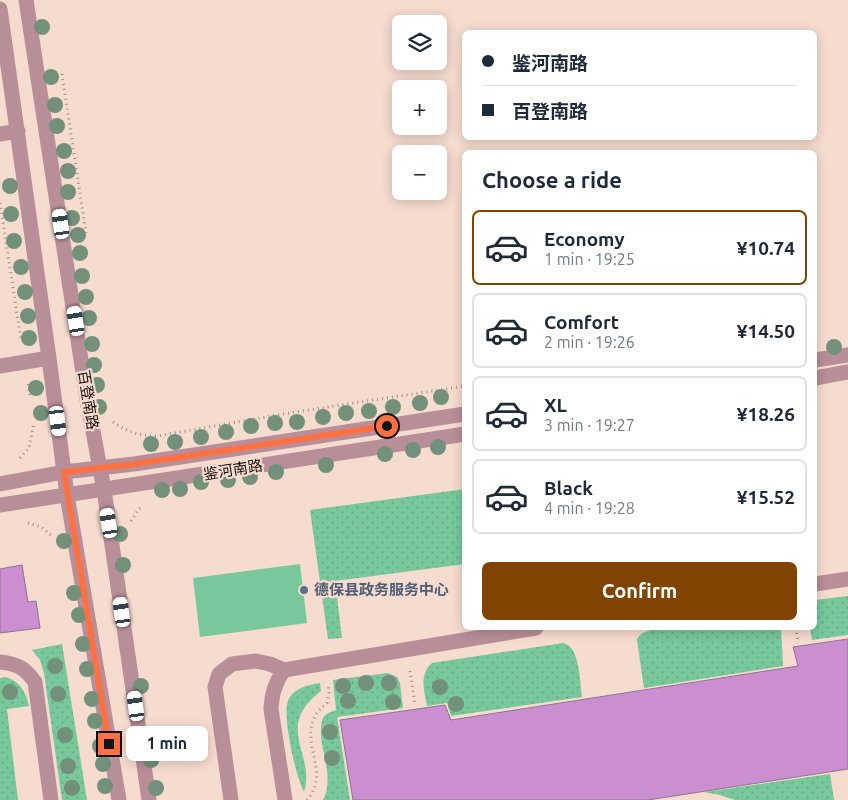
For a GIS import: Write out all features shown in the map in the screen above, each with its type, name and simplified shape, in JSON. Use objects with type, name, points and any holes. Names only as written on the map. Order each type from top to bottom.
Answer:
[{"type":"street","name":"百登南路","points":[[26,0],[104,490],[149,800]]},
{"type":"street","points":[[0,9],[67,496],[119,800]]},
{"type":"street","points":[[0,134],[18,131]]},
{"type":"street","points":[[817,360],[848,355]]},
{"type":"street","points":[[0,366],[49,358]]},
{"type":"street","points":[[817,378],[848,372]]},
{"type":"street","name":"鉴河南路","points":[[0,484],[64,472],[144,463],[462,414]]},
{"type":"street","name":"鉴河南路","points":[[0,505],[462,434]]},
{"type":"street","points":[[817,584],[848,579]]},
{"type":"street","points":[[231,800],[215,687],[219,674],[232,664],[256,661],[284,670],[524,630]]},
{"type":"street","points":[[0,662],[16,665],[26,670],[35,682],[51,800]]},
{"type":"street","points":[[284,670],[272,693],[272,709],[285,800]]},
{"type":"path","points":[[61,69],[86,234]]},
{"type":"path","points":[[112,420],[123,429],[134,434],[157,436],[462,386]]},
{"type":"path","points":[[128,528],[139,509],[146,504]]},
{"type":"path","points":[[796,630],[798,643]]},
{"type":"path","points":[[407,649],[415,705]]},
{"type":"path","points":[[307,800],[316,786],[310,731],[311,724],[319,708],[327,703],[329,693],[323,664]]},
{"type":"green space","points":[[462,489],[462,564],[335,581],[342,638],[328,639],[310,510]]},
{"type":"green space","points":[[300,564],[307,623],[200,637],[193,578]]},
{"type":"green space","points":[[848,596],[848,635],[812,640],[810,630],[817,630],[817,600]]},
{"type":"green space","points":[[781,630],[783,666],[644,688],[637,640],[639,636],[647,631]]},
{"type":"green space","points":[[563,643],[569,646],[576,657],[582,697],[451,716],[447,703],[427,706],[423,683],[425,672],[432,663]]},
{"type":"green space","points":[[62,644],[87,800],[62,800],[44,673],[40,660],[32,650]]},
{"type":"green space","points":[[388,673],[397,677],[400,683],[403,708],[337,717],[350,800],[323,800],[328,780],[321,727],[324,716],[336,710],[333,680]]},
{"type":"green space","points":[[5,677],[15,681],[22,688],[29,706],[7,709],[18,800],[0,800],[0,678]]},
{"type":"green space","points":[[320,683],[321,691],[307,704],[300,717],[298,729],[305,765],[304,792],[297,774],[288,733],[288,701],[297,690]]},
{"type":"green space","points":[[830,774],[834,800],[735,800],[704,792]]},
{"type":"building","points":[[22,565],[28,602],[36,601],[40,628],[0,633],[0,569]]},
{"type":"building","points":[[848,639],[848,769],[648,800],[353,800],[340,720],[445,705],[451,720],[798,666],[793,647]]},
{"type":"place","name":"德保县政务服务中心","points":[[304,590]]},
{"type":"route","points":[[109,744],[64,472],[134,464],[387,426]]}]
